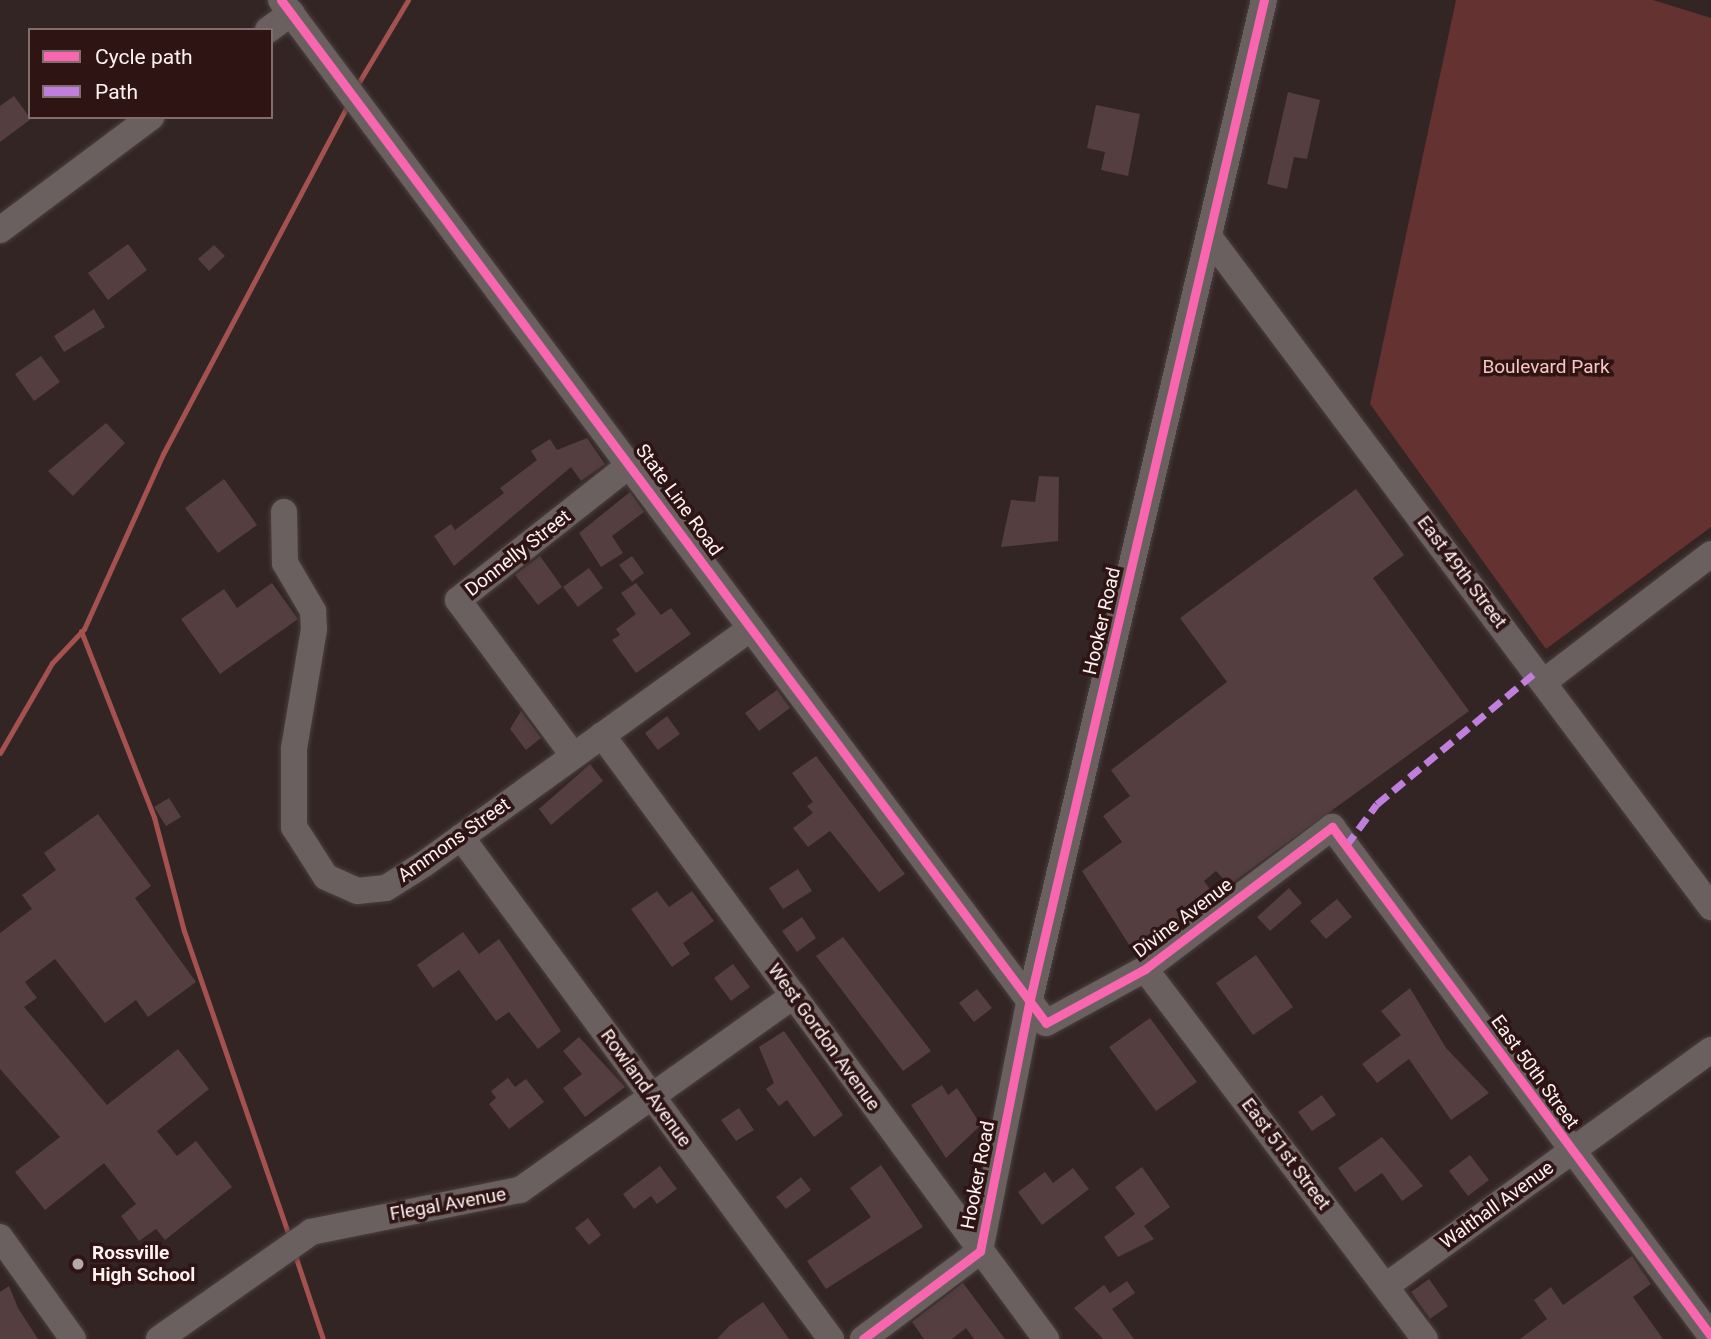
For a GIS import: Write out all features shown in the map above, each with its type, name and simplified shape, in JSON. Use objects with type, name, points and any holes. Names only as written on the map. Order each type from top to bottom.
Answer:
[{"type":"street","name":"Hooker Road","points":[[980,1251],[1030,999],[1264,0]]},
{"type":"street","points":[[270,28],[286,7]]},
{"type":"street","name":"State Line Road","points":[[286,7],[631,464],[1046,1023]]},
{"type":"street","points":[[0,230],[148,119]]},
{"type":"street","name":"East 49th Street","points":[[1210,238],[1545,681],[1711,907]]},
{"type":"street","name":"Donnelly Street","points":[[573,755],[458,600],[631,464]]},
{"type":"street","name":"Ammons Street","points":[[284,512],[285,563],[314,620],[292,776],[297,837],[326,877],[367,892],[386,888],[751,628]]},
{"type":"street","points":[[1545,681],[1711,554]]},
{"type":"street","name":"West Gordon Avenue","points":[[602,735],[1046,1339]]},
{"type":"street","name":"Divine Avenue","points":[[1046,1023],[1145,969],[1332,827]]},
{"type":"street","name":"East 50th Street","points":[[1332,827],[1711,1336]]},
{"type":"street","name":"Rowland Avenue","points":[[461,836],[831,1339]]},
{"type":"street","name":"East 51st Street","points":[[1145,969],[1426,1339]]},
{"type":"street","name":"Flegal Avenue","points":[[159,1339],[288,1243],[344,1223],[520,1190],[653,1098],[794,995]]},
{"type":"street","name":"Walthall Avenue","points":[[1386,1286],[1711,1051]]},
{"type":"street","points":[[0,1237],[73,1339]]},
{"type":"street","points":[[863,1339],[980,1251]]},
{"type":"green space","name":"Boulevard Park","points":[[1456,0],[1653,0],[1711,18],[1711,527],[1546,649],[1370,404]]},
{"type":"building","points":[[1288,92],[1320,100],[1307,159],[1294,157],[1287,189],[1267,184]]},
{"type":"building","points":[[14,96],[28,115],[28,119],[31,119],[0,142],[0,106]]},
{"type":"building","points":[[1096,105],[1140,114],[1128,176],[1101,170],[1105,152],[1087,148]]},
{"type":"building","points":[[128,244],[147,270],[108,300],[88,273]]},
{"type":"building","points":[[214,245],[225,256],[209,271],[198,259]]},
{"type":"building","points":[[94,309],[105,327],[64,352],[54,336]]},
{"type":"building","points":[[41,356],[60,382],[34,401],[15,374]]},
{"type":"building","points":[[106,423],[125,443],[73,496],[48,471]]},
{"type":"building","points":[[587,438],[605,464],[581,481],[571,467],[454,566],[434,536],[451,524],[455,530],[504,493],[500,488],[537,460],[531,451],[550,439],[557,450]]},
{"type":"building","points":[[1039,476],[1059,477],[1058,541],[1001,547],[1011,500],[1035,502]]},
{"type":"building","points":[[224,479],[257,525],[218,553],[185,508]]},
{"type":"building","points":[[1356,489],[1404,555],[1373,578],[1469,711],[1229,885],[1216,871],[1204,881],[1215,896],[1135,954],[1082,871],[1122,842],[1103,816],[1130,796],[1111,770],[1227,682],[1180,618]]},
{"type":"building","points":[[630,492],[644,512],[612,536],[623,553],[601,567],[579,533]]},
{"type":"building","points":[[540,556],[562,587],[538,605],[515,575]]},
{"type":"building","points":[[632,556],[644,573],[632,582],[619,565]]},
{"type":"building","points":[[589,568],[603,588],[578,607],[563,587]]},
{"type":"building","points":[[272,583],[298,619],[220,674],[181,619],[224,589],[237,608]]},
{"type":"building","points":[[636,583],[661,615],[671,608],[691,634],[636,673],[612,640],[620,635],[616,629],[636,614],[621,593]]},
{"type":"building","points":[[777,690],[790,708],[759,731],[745,713]]},
{"type":"building","points":[[521,711],[541,738],[526,750],[510,729]]},
{"type":"building","points":[[667,716],[680,734],[658,750],[645,733]]},
{"type":"building","points":[[816,756],[905,874],[879,892],[830,831],[808,847],[793,828],[813,813],[807,806],[813,802],[792,773]]},
{"type":"building","points":[[590,764],[603,781],[551,825],[539,809]]},
{"type":"building","points":[[169,798],[181,817],[166,826],[154,807]]},
{"type":"building","points":[[98,814],[151,886],[135,898],[196,982],[148,1017],[136,1000],[105,1023],[55,959],[25,982],[37,998],[24,1007],[107,1105],[178,1049],[209,1089],[157,1131],[177,1156],[196,1141],[232,1187],[165,1240],[156,1229],[139,1241],[121,1216],[136,1204],[104,1163],[45,1210],[15,1172],[60,1137],[0,1069],[0,933],[32,909],[22,895],[56,870],[44,853]]},
{"type":"building","points":[[798,869],[812,891],[783,909],[769,888]]},
{"type":"building","points":[[1289,888],[1302,903],[1270,931],[1257,917]]},
{"type":"building","points":[[657,891],[669,907],[692,891],[714,921],[683,943],[690,954],[672,967],[631,909]]},
{"type":"building","points":[[1337,899],[1352,917],[1326,939],[1310,921]]},
{"type":"building","points":[[802,917],[816,938],[797,952],[782,931]]},
{"type":"building","points":[[463,932],[479,954],[499,939],[561,1031],[538,1049],[509,1012],[496,1021],[459,970],[433,988],[417,965]]},
{"type":"building","points":[[843,937],[931,1051],[903,1071],[816,956]]},
{"type":"building","points":[[1256,955],[1293,1007],[1253,1035],[1216,983]]},
{"type":"building","points":[[733,964],[750,987],[731,1001],[714,978]]},
{"type":"building","points":[[1410,988],[1446,1048],[1489,1093],[1451,1120],[1409,1059],[1377,1083],[1362,1064],[1401,1035],[1381,1011]]},
{"type":"building","points":[[977,989],[992,1008],[974,1022],[959,1003]]},
{"type":"building","points":[[1150,1018],[1197,1082],[1156,1111],[1109,1047]]},
{"type":"building","points":[[784,1031],[843,1115],[814,1137],[787,1100],[779,1106],[766,1089],[774,1083],[759,1047]]},
{"type":"building","points":[[579,1037],[625,1087],[585,1117],[563,1088],[582,1074],[563,1051]]},
{"type":"building","points":[[508,1078],[515,1087],[526,1079],[544,1102],[509,1129],[489,1104],[496,1098],[491,1091]]},
{"type":"building","points":[[942,1085],[948,1095],[957,1088],[981,1125],[946,1158],[911,1105]]},
{"type":"building","points":[[1322,1095],[1336,1115],[1312,1131],[1298,1112]]},
{"type":"building","points":[[739,1108],[754,1130],[736,1141],[721,1120]]},
{"type":"building","points":[[1382,1137],[1423,1186],[1402,1201],[1382,1173],[1355,1192],[1338,1168]]},
{"type":"building","points":[[1470,1155],[1489,1180],[1468,1196],[1449,1171]]},
{"type":"building","points":[[881,1165],[923,1227],[826,1289],[807,1261],[871,1217],[850,1188]]},
{"type":"building","points":[[660,1166],[677,1189],[657,1204],[651,1196],[634,1209],[623,1194]]},
{"type":"building","points":[[1142,1167],[1170,1207],[1144,1226],[1154,1239],[1118,1257],[1104,1237],[1135,1214],[1115,1187]]},
{"type":"building","points":[[1073,1168],[1089,1189],[1042,1225],[1018,1192],[1045,1172],[1053,1183]]},
{"type":"building","points":[[801,1177],[811,1190],[786,1209],[776,1197]]},
{"type":"building","points":[[588,1218],[601,1235],[589,1245],[575,1228]]},
{"type":"building","points":[[1632,1256],[1651,1284],[1633,1297],[1663,1339],[1520,1339],[1547,1319],[1534,1300],[1551,1287],[1563,1305]]},
{"type":"building","points":[[1429,1279],[1448,1306],[1430,1319],[1411,1292]]},
{"type":"building","points":[[1127,1281],[1135,1293],[1112,1309],[1134,1339],[1103,1339],[1074,1308],[1104,1285],[1110,1293]]},
{"type":"building","points":[[963,1283],[1005,1339],[974,1339],[966,1328],[952,1339],[924,1339],[912,1322]]},
{"type":"building","points":[[9,1286],[18,1308],[38,1339],[0,1339],[0,1292]]},
{"type":"building","points":[[763,1302],[789,1339],[717,1339],[729,1326]]},
{"type":"waterway","points":[[356,87],[408,0]]},
{"type":"waterway","points":[[0,753],[52,663],[84,629],[163,454],[349,103]]},
{"type":"waterway","points":[[81,631],[154,817],[184,931],[290,1238]]},
{"type":"waterway","points":[[295,1255],[323,1339]]},
{"type":"marked path","points":[[1346,846],[1377,804],[1537,671]]},
{"type":"cycle path","points":[[281,0],[1046,1023],[1145,969],[1332,827],[1711,1336]]},
{"type":"cycle path","points":[[863,1339],[980,1251],[1030,999],[1264,0]]},
{"type":"place","name":"Rossville High School","points":[[78,1264]]}]
